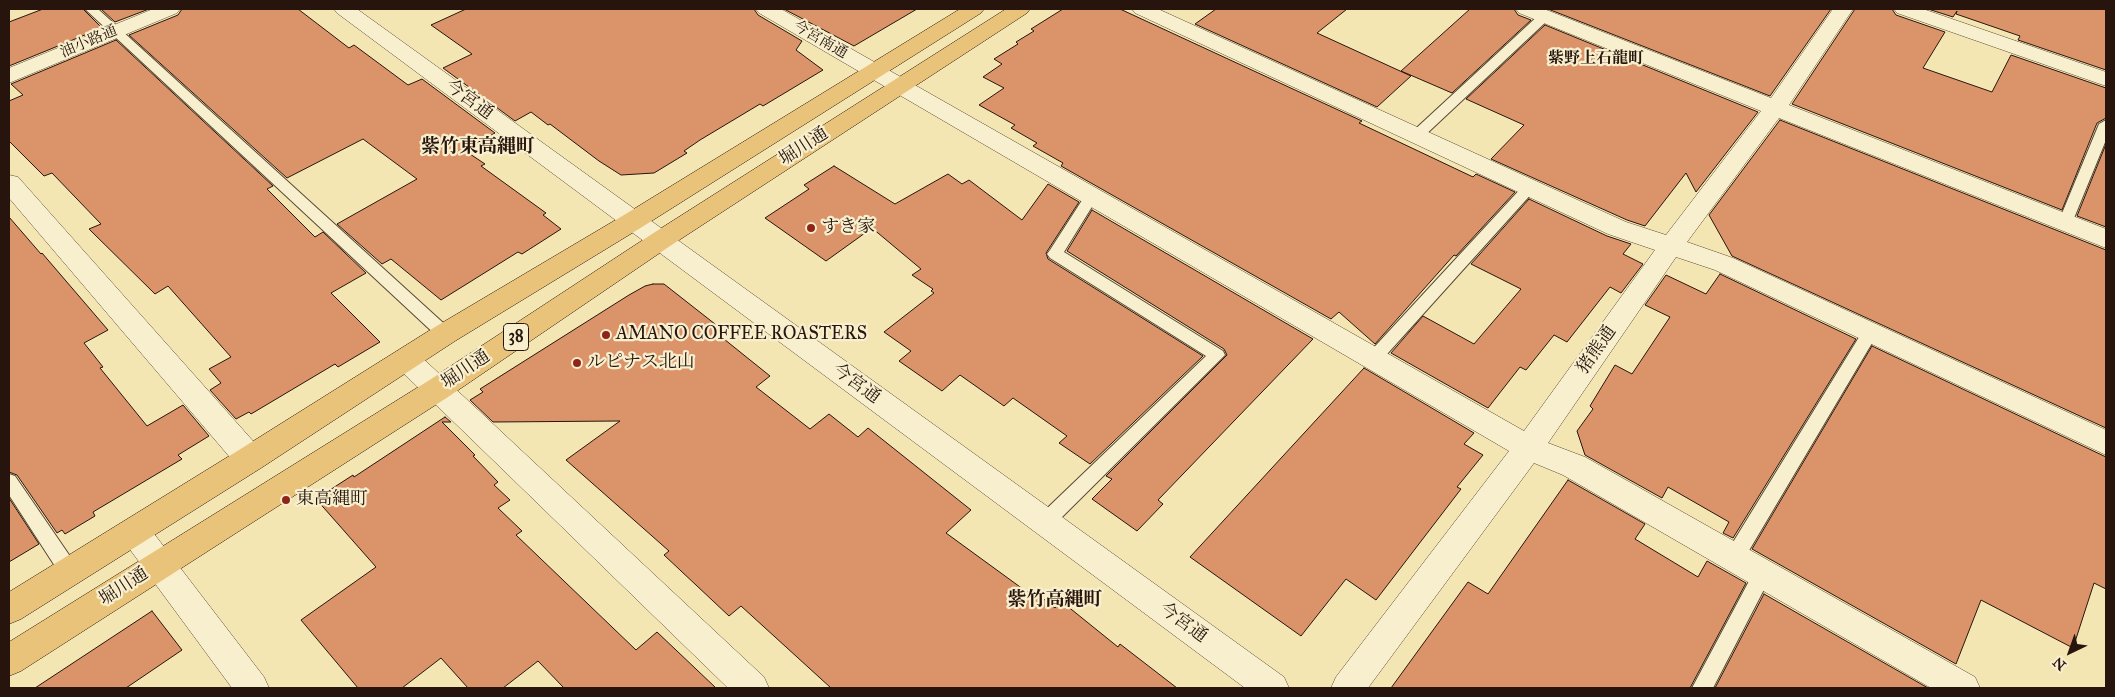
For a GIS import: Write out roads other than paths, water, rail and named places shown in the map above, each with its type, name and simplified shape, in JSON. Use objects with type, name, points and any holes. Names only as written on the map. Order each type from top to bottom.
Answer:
[{"type":"main road","name":"堀川通","points":[[9,609],[250,459],[445,334],[633,221],[974,9]]},
{"type":"main road","name":"堀川通","points":[[9,660],[438,389],[661,240],[899,85],[1020,9]]},
{"type":"street","name":"油小路通","points":[[9,76],[170,9]]},
{"type":"street","name":"今宮通","points":[[344,9],[1272,688]]},
{"type":"street","name":"今宮南通","points":[[766,9],[1528,448],[1574,466],[1962,688]]},
{"type":"street","points":[[1142,9],[1617,228],[1724,264],[2106,443]]},
{"type":"street","name":"猪熊通","points":[[1348,688],[1528,448],[1671,246],[1774,108],[1843,9]]},
{"type":"street","points":[[1904,9],[2106,79]]},
{"type":"street","points":[[1535,13],[2106,239]]},
{"type":"street","points":[[9,183],[250,459]]},
{"type":"street","points":[[406,359],[752,688]]},
{"type":"street","points":[[134,531],[252,688]]},
{"type":"lane","points":[[91,9],[445,334]]},
{"type":"lane","points":[[1416,136],[1535,13]]},
{"type":"lane","points":[[2065,222],[2106,124]]},
{"type":"lane","points":[[1373,359],[1529,188]]},
{"type":"lane","points":[[1045,522],[1217,355],[1055,254],[1092,197]]},
{"type":"lane","points":[[1734,558],[1870,332]]},
{"type":"lane","points":[[9,482],[69,572]]},
{"type":"lane","points":[[1702,688],[1763,574]]},
{"type":"place","name":"すき家","points":[[811,228]]},
{"type":"place","name":"AMANO COFFEE ROASTERS","points":[[606,335]]},
{"type":"place","name":"ルピナス北山","points":[[577,363]]},
{"type":"place","name":"東高縄町","points":[[286,500]]},
{"type":"district","name":"紫野上石龍町","points":[[1596,59]]},
{"type":"district","name":"紫竹東高縄町","points":[[478,147]]},
{"type":"district","name":"紫竹高縄町","points":[[1055,600]]}]
